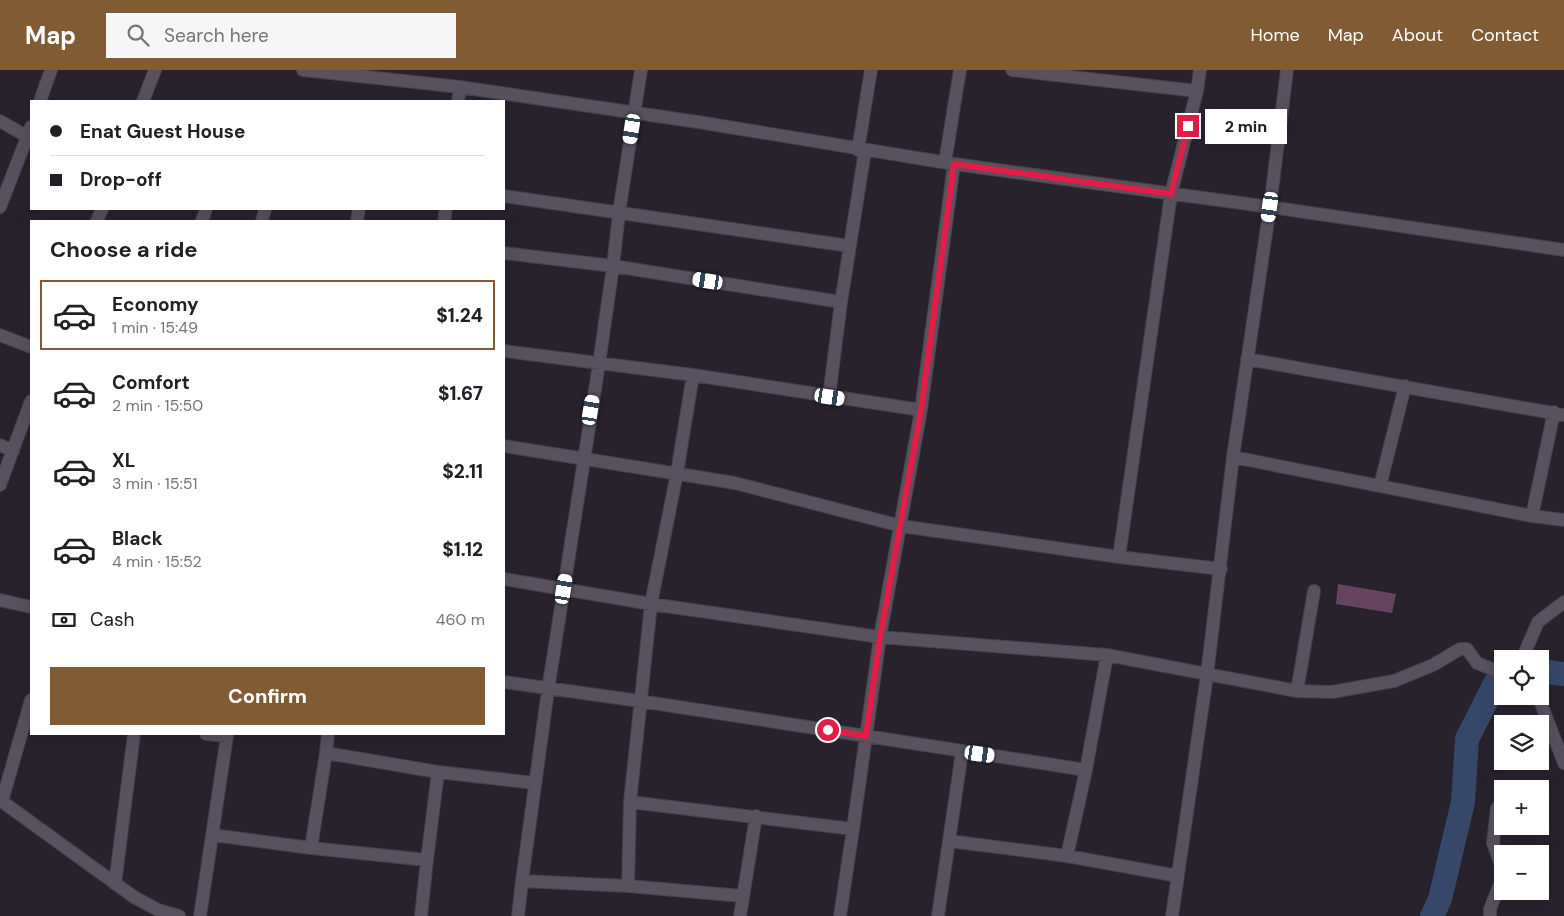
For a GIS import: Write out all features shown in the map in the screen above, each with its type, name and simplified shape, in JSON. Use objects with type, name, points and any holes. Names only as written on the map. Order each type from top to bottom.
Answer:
[{"type":"street","points":[[40,100],[51,70]]},
{"type":"street","points":[[143,100],[155,70]]},
{"type":"street","points":[[303,70],[460,87],[949,163],[1564,250]]},
{"type":"street","points":[[518,916],[548,690],[599,364],[619,213],[641,70]]},
{"type":"street","points":[[830,397],[872,70]]},
{"type":"street","points":[[840,916],[880,637],[921,410],[960,70]]},
{"type":"street","points":[[1012,70],[1055,72],[1197,92]]},
{"type":"street","points":[[1119,557],[1171,194],[1197,92],[1200,70]]},
{"type":"street","points":[[1172,916],[1207,676],[1233,457],[1270,207],[1287,70]]},
{"type":"street","points":[[458,100],[460,87]]},
{"type":"street","points":[[0,121],[28,141],[0,207]]},
{"type":"street","points":[[505,196],[849,246]]},
{"type":"street","points":[[505,253],[613,266],[841,302]]},
{"type":"street","points":[[0,335],[30,347]]},
{"type":"street","points":[[505,351],[693,375],[921,410]]},
{"type":"street","points":[[1247,359],[1559,413],[1532,516]]},
{"type":"street","points":[[628,886],[630,802],[651,604],[677,474],[693,375]]},
{"type":"street","points":[[1380,486],[1405,386]]},
{"type":"street","points":[[0,485],[30,404]]},
{"type":"street","points":[[0,446],[13,451]]},
{"type":"street","points":[[505,446],[735,483],[901,526],[1119,557],[1220,569]]},
{"type":"street","points":[[1233,457],[1532,516],[1564,520]]},
{"type":"street","points":[[505,579],[651,604],[880,637],[1107,656],[1207,676],[1297,691],[1332,692],[1394,682],[1433,665],[1460,649],[1468,649],[1477,662],[1494,669]]},
{"type":"street","points":[[1297,691],[1314,591]]},
{"type":"street","points":[[0,600],[30,607]]},
{"type":"street","points":[[1526,650],[1538,622],[1564,602]]},
{"type":"street","points":[[1067,856],[1086,770],[1107,656]]},
{"type":"street","points":[[505,682],[548,690],[640,701],[1086,770]]},
{"type":"street","points":[[1542,705],[1564,763]]},
{"type":"street","points":[[30,706],[1,800],[115,884],[158,913],[179,916]]},
{"type":"street","points":[[115,884],[134,735]]},
{"type":"street","points":[[200,916],[227,735]]},
{"type":"street","points":[[311,848],[328,735]]},
{"type":"street","points":[[938,916],[962,752]]},
{"type":"street","points":[[326,753],[438,772],[535,783]]},
{"type":"street","points":[[421,916],[438,772]]},
{"type":"street","points":[[630,802],[853,828]]},
{"type":"street","points":[[740,916],[756,816]]},
{"type":"street","points":[[213,835],[311,848],[427,860]]},
{"type":"street","points":[[949,841],[1067,856],[1178,876]]},
{"type":"street","points":[[522,881],[628,886],[742,896]]},
{"type":"street","points":[[1490,916],[1494,900]]},
{"type":"building","points":[[1338,584],[1396,594],[1392,613],[1336,604]]},
{"type":"waterway","points":[[1549,672],[1564,674]]},
{"type":"waterway","points":[[1432,916],[1440,899],[1463,802],[1467,739],[1494,686]]},
{"type":"route","points":[[828,730],[866,736],[880,637],[921,410],[954,164],[1171,194],[1188,126]]}]
